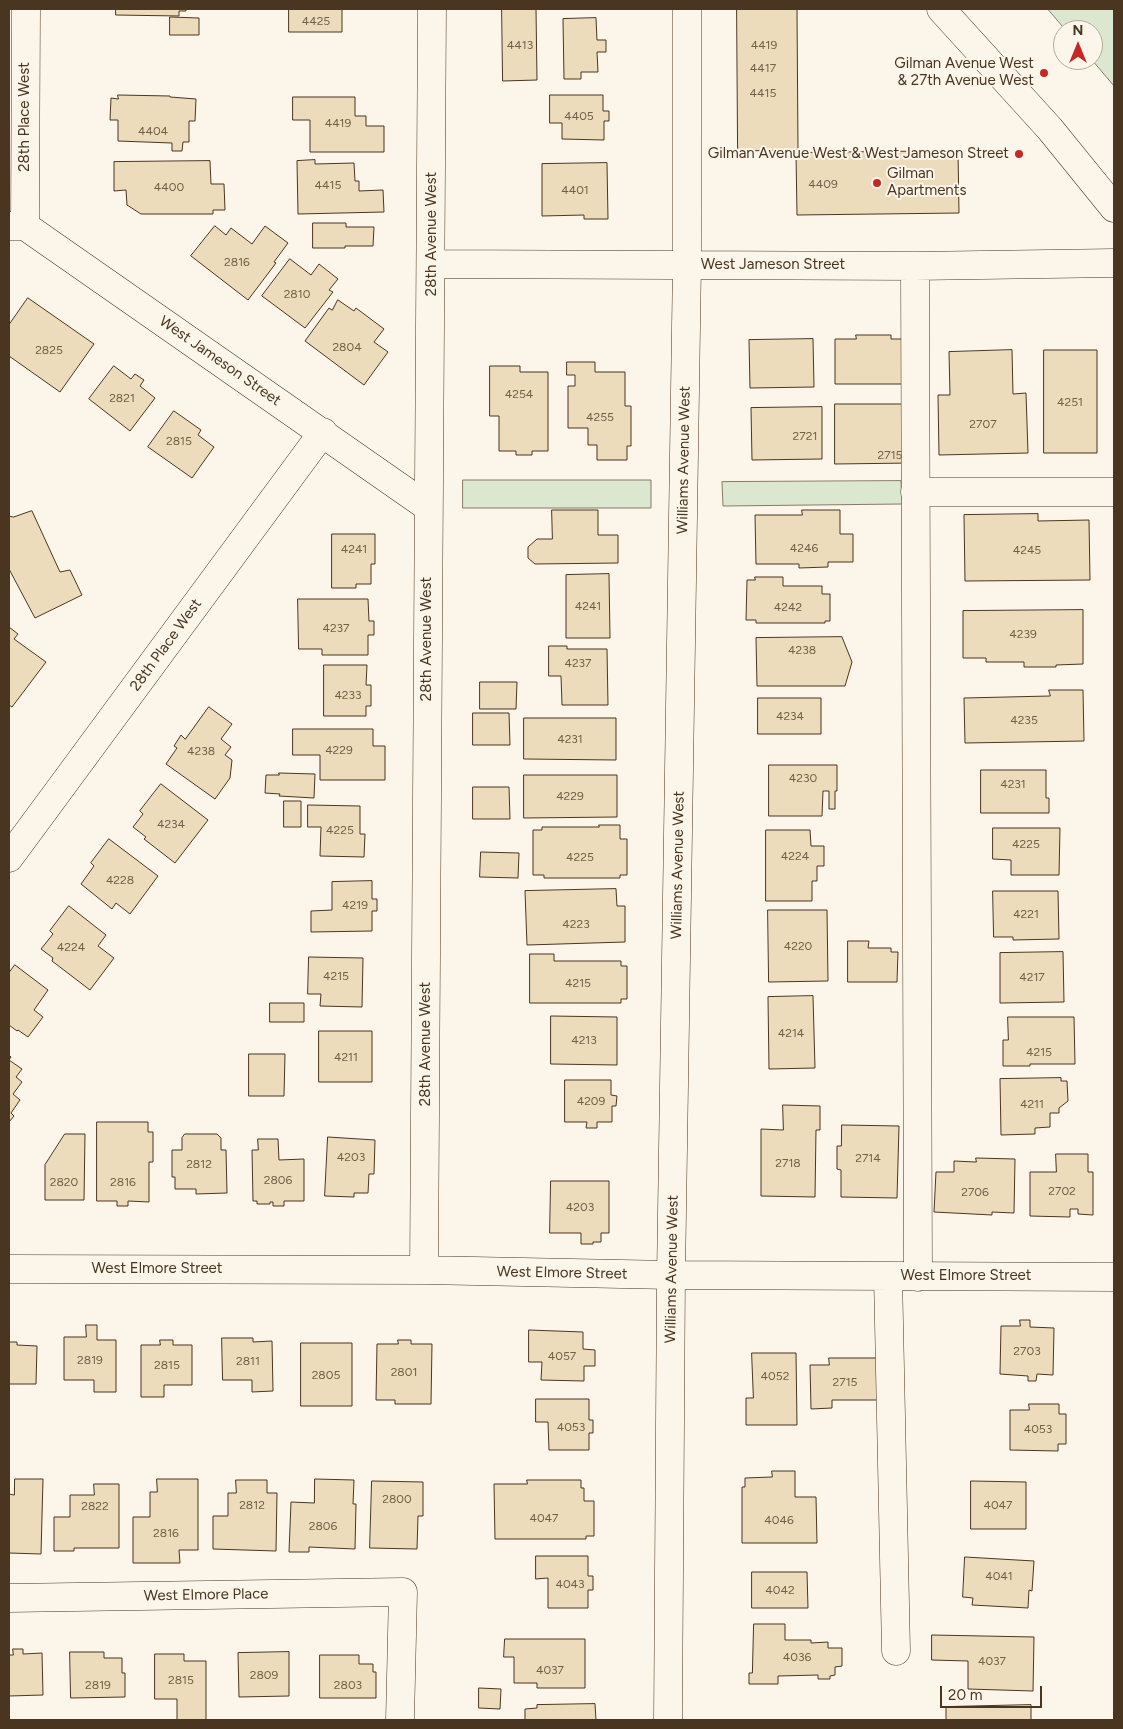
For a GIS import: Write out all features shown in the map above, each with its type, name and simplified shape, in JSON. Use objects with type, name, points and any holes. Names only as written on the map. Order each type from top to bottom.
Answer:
[{"type":"street","name":"28th Place West","points":[[17,226],[26,9]]},
{"type":"street","name":"28th Avenue West","points":[[424,1270],[428,507],[432,264],[432,9]]},
{"type":"street","name":"Williams Avenue West","points":[[668,1720],[671,1275],[687,264],[687,9]]},
{"type":"street","points":[[942,9],[1050,129],[1114,208]]},
{"type":"street","name":"West Jameson Street","points":[[17,226],[323,432],[428,507]]},
{"type":"street","name":"West Jameson Street","points":[[432,264],[915,266],[1114,263]]},
{"type":"street","points":[[915,266],[918,1277]]},
{"type":"street","name":"28th Place West","points":[[9,858],[323,432]]},
{"type":"street","points":[[916,492],[1114,492]]},
{"type":"street","name":"West Elmore Street","points":[[9,1269],[424,1270],[671,1275],[1114,1277]]},
{"type":"street","points":[[888,1276],[896,1651]]},
{"type":"street","name":"West Elmore Place","points":[[9,1598],[403,1592],[400,1720]]},
{"type":"green space","points":[[1048,9],[1114,9],[1114,86],[1100,70],[1103,70],[1103,20],[1057,20]]},
{"type":"green space","points":[[463,480],[651,480],[651,508],[463,508]]},
{"type":"green space","points":[[901,481],[902,504],[723,506],[722,482]]},
{"type":"building","points":[[116,9],[186,9],[186,11],[179,11],[179,16],[116,15]]},
{"type":"building","points":[[289,9],[342,9],[342,32],[289,32]]},
{"type":"building","points":[[502,9],[536,9],[537,80],[503,81]]},
{"type":"building","points":[[737,9],[797,9],[798,150],[738,151]]},
{"type":"building","points":[[170,17],[199,18],[199,35],[170,35]]},
{"type":"building","points":[[596,18],[597,40],[606,40],[606,52],[597,52],[598,72],[581,72],[581,79],[564,79],[563,19]]},
{"type":"building","points":[[118,95],[170,96],[196,99],[195,121],[189,121],[189,142],[183,142],[182,151],[172,151],[172,143],[118,141],[118,120],[110,120],[111,98],[118,99]]},
{"type":"building","points":[[550,95],[603,95],[603,111],[609,111],[609,121],[604,121],[604,140],[562,139],[562,123],[550,123]]},
{"type":"building","points":[[293,97],[355,97],[355,116],[366,116],[366,126],[384,126],[384,152],[310,152],[310,120],[293,120]]},
{"type":"building","name":"Gilman Apartments","points":[[958,151],[959,213],[797,215],[796,153]]},
{"type":"building","points":[[315,160],[315,164],[354,163],[355,181],[359,181],[359,191],[383,190],[384,212],[298,214],[297,161]]},
{"type":"building","points":[[210,161],[211,184],[224,184],[225,210],[213,210],[213,214],[141,214],[127,205],[126,190],[114,191],[114,162]]},
{"type":"building","points":[[607,163],[608,219],[584,219],[584,215],[542,216],[542,164]]},
{"type":"building","points":[[313,223],[346,223],[346,227],[374,227],[373,246],[313,248]]},
{"type":"building","points":[[215,226],[226,235],[231,228],[252,244],[265,226],[288,243],[274,262],[276,263],[248,300],[191,256]]},
{"type":"building","points":[[290,259],[311,275],[319,264],[338,279],[329,290],[333,292],[305,328],[262,296]]},
{"type":"building","points":[[28,298],[94,344],[60,392],[9,356],[9,325]]},
{"type":"building","points":[[338,300],[354,311],[356,308],[384,329],[374,342],[388,352],[364,385],[305,341],[329,308],[332,310]]},
{"type":"building","points":[[856,335],[891,335],[891,339],[912,339],[912,384],[835,384],[835,339],[856,339]]},
{"type":"building","points":[[813,339],[814,387],[750,388],[749,340]]},
{"type":"building","points":[[1012,350],[1013,394],[1026,393],[1028,453],[939,455],[938,395],[950,395],[949,352]]},
{"type":"building","points":[[1044,350],[1097,350],[1097,453],[1044,453]]},
{"type":"building","points":[[567,362],[595,362],[595,372],[625,372],[625,406],[631,406],[631,446],[627,446],[627,460],[597,460],[597,445],[588,445],[588,428],[568,428],[568,386],[575,386],[575,375],[567,375]]},
{"type":"building","points":[[114,366],[131,379],[135,374],[144,380],[140,386],[155,398],[130,431],[89,399]]},
{"type":"building","points":[[490,366],[520,366],[520,372],[548,372],[548,451],[532,451],[532,455],[516,455],[516,451],[499,451],[499,416],[490,416]]},
{"type":"building","points":[[835,404],[912,404],[912,463],[835,464]]},
{"type":"building","points":[[822,407],[822,459],[752,460],[751,408]]},
{"type":"building","points":[[174,411],[201,430],[198,435],[214,447],[192,478],[148,447]]},
{"type":"building","points":[[552,510],[598,510],[598,535],[618,535],[618,563],[535,564],[528,558],[528,547],[537,539],[552,539]]},
{"type":"building","points":[[802,510],[840,510],[840,534],[853,534],[853,562],[828,562],[828,567],[799,568],[799,564],[756,564],[755,515],[802,515]]},
{"type":"building","points":[[32,511],[60,572],[70,570],[82,595],[35,618],[9,569],[9,516],[13,517]]},
{"type":"building","points":[[1038,514],[1038,521],[1089,520],[1090,580],[965,581],[964,515]]},
{"type":"building","points":[[332,534],[375,534],[375,564],[371,564],[371,584],[356,584],[356,588],[332,588]]},
{"type":"building","points":[[609,574],[610,638],[566,638],[566,575]]},
{"type":"building","points":[[755,577],[783,577],[783,586],[822,586],[822,594],[830,594],[830,621],[825,621],[825,623],[756,623],[756,620],[746,620],[747,580],[755,580]]},
{"type":"building","points":[[298,599],[368,599],[369,621],[374,621],[374,635],[368,635],[368,655],[322,655],[322,649],[299,649]]},
{"type":"building","points":[[1083,610],[1083,664],[1056,665],[1056,667],[1024,667],[1024,662],[986,662],[986,658],[963,658],[963,611]]},
{"type":"building","points":[[9,627],[18,634],[14,639],[46,662],[12,707],[9,705]]},
{"type":"building","points":[[842,637],[852,662],[845,686],[757,686],[756,638]]},
{"type":"building","points":[[549,646],[567,646],[567,649],[607,649],[608,705],[562,705],[561,676],[549,676]]},
{"type":"building","points":[[324,665],[367,665],[366,685],[371,685],[371,706],[366,706],[366,716],[324,716]]},
{"type":"building","points":[[480,682],[517,682],[516,709],[480,709]]},
{"type":"building","points":[[1049,690],[1083,690],[1084,741],[965,743],[964,698],[1050,696]]},
{"type":"building","points":[[758,698],[821,698],[821,734],[758,734]]},
{"type":"building","points":[[209,707],[232,724],[221,739],[231,747],[225,755],[232,760],[230,778],[215,799],[166,764],[177,748],[174,746],[181,735],[185,739]]},
{"type":"building","points":[[473,713],[509,713],[510,745],[473,745]]},
{"type":"building","points":[[524,718],[616,718],[616,760],[524,759]]},
{"type":"building","points":[[293,729],[373,729],[373,746],[385,746],[385,780],[320,780],[320,755],[293,755]]},
{"type":"building","points":[[769,765],[837,765],[835,809],[829,809],[829,791],[823,791],[822,816],[769,816]]},
{"type":"building","points":[[981,770],[1046,770],[1046,798],[1049,798],[1049,813],[981,813]]},
{"type":"building","points":[[279,773],[315,774],[314,798],[279,796],[280,794],[265,793],[266,775],[279,775]]},
{"type":"building","points":[[524,775],[617,775],[617,817],[524,818]]},
{"type":"building","points":[[161,784],[208,820],[175,863],[144,839],[146,837],[133,827],[143,814],[140,811]]},
{"type":"building","points":[[473,787],[509,787],[510,819],[473,819]]},
{"type":"building","points":[[284,801],[301,801],[301,827],[284,827]]},
{"type":"building","points":[[308,805],[360,806],[360,834],[365,834],[364,857],[320,856],[321,827],[308,827]]},
{"type":"building","points":[[599,825],[620,825],[620,839],[627,839],[627,875],[620,875],[620,878],[544,878],[544,875],[533,875],[533,830],[542,830],[542,827],[599,827]]},
{"type":"building","points":[[993,828],[1060,828],[1059,875],[1011,875],[1011,860],[993,859]]},
{"type":"building","points":[[766,830],[810,830],[811,846],[824,846],[824,866],[817,866],[817,881],[812,881],[812,901],[766,901]]},
{"type":"building","points":[[109,839],[158,876],[130,914],[116,903],[112,909],[81,884],[94,866],[91,863]]},
{"type":"building","points":[[481,852],[519,853],[518,878],[480,877]]},
{"type":"building","points":[[372,881],[372,899],[377,899],[377,911],[372,911],[372,931],[311,932],[311,911],[332,910],[332,882]]},
{"type":"building","points":[[616,889],[617,906],[625,906],[625,942],[527,945],[525,891]]},
{"type":"building","points":[[993,891],[1058,891],[1059,939],[1013,940],[1013,937],[994,937]]},
{"type":"building","points":[[69,906],[106,935],[98,946],[114,958],[90,990],[52,961],[53,958],[41,949],[53,934],[50,931]]},
{"type":"building","points":[[768,910],[827,910],[828,981],[769,982]]},
{"type":"building","points":[[848,941],[869,941],[868,948],[891,948],[891,952],[898,952],[897,982],[848,982]]},
{"type":"building","points":[[1063,952],[1064,1002],[1000,1003],[1000,953]]},
{"type":"building","points":[[530,954],[554,954],[554,961],[621,961],[621,966],[627,966],[627,999],[621,999],[621,1003],[530,1003]]},
{"type":"building","points":[[309,957],[363,958],[362,1007],[320,1006],[321,994],[308,994]]},
{"type":"building","points":[[15,965],[48,990],[34,1010],[43,1017],[28,1037],[9,1025],[9,973]]},
{"type":"building","points":[[813,996],[815,1068],[769,1069],[768,997]]},
{"type":"building","points":[[270,1003],[304,1003],[304,1022],[270,1022]]},
{"type":"building","points":[[551,1016],[617,1017],[617,1065],[551,1064]]},
{"type":"building","points":[[1008,1017],[1074,1017],[1075,1064],[1003,1066],[1003,1040],[1008,1040]]},
{"type":"building","points":[[319,1031],[372,1031],[372,1082],[319,1082]]},
{"type":"building","points":[[249,1054],[285,1054],[284,1096],[249,1096]]},
{"type":"building","points":[[9,1060],[22,1069],[16,1077],[22,1082],[13,1094],[20,1100],[11,1113],[14,1116],[9,1122]]},
{"type":"building","points":[[1061,1078],[1061,1081],[1067,1081],[1068,1101],[1059,1108],[1059,1113],[1050,1113],[1050,1127],[1035,1128],[1035,1134],[1001,1135],[1000,1079]]},
{"type":"building","points":[[565,1080],[611,1080],[611,1095],[617,1096],[616,1106],[612,1106],[612,1122],[597,1122],[597,1128],[586,1128],[587,1122],[565,1122]]},
{"type":"building","points":[[783,1105],[820,1106],[820,1130],[816,1130],[815,1197],[761,1196],[761,1129],[783,1130]]},
{"type":"building","points":[[97,1122],[148,1122],[148,1132],[153,1132],[153,1162],[149,1162],[149,1202],[128,1201],[128,1206],[117,1206],[117,1201],[97,1201]]},
{"type":"building","points":[[842,1125],[899,1126],[897,1198],[841,1197],[841,1170],[837,1169],[837,1146],[841,1146]]},
{"type":"building","points":[[65,1134],[85,1134],[84,1200],[45,1200],[45,1165]]},
{"type":"building","points":[[185,1134],[217,1134],[221,1138],[221,1150],[226,1150],[227,1193],[196,1194],[196,1189],[175,1189],[175,1177],[172,1177],[172,1150],[182,1150],[182,1138]]},
{"type":"building","points":[[328,1137],[375,1140],[374,1174],[369,1174],[368,1193],[354,1193],[354,1197],[325,1196]]},
{"type":"building","points":[[258,1139],[278,1139],[279,1160],[304,1159],[304,1201],[284,1201],[284,1206],[273,1206],[273,1202],[270,1202],[270,1204],[257,1204],[257,1201],[253,1201],[252,1150],[258,1150]]},
{"type":"building","points":[[1056,1154],[1088,1154],[1088,1172],[1093,1172],[1093,1215],[1078,1214],[1078,1209],[1070,1209],[1070,1217],[1030,1216],[1030,1172],[1056,1172]]},
{"type":"building","points":[[976,1158],[1015,1159],[1014,1213],[992,1212],[992,1215],[934,1212],[936,1172],[954,1172],[954,1161],[976,1162]]},
{"type":"building","points":[[551,1181],[609,1181],[609,1233],[601,1233],[601,1242],[581,1244],[581,1233],[550,1233]]},
{"type":"building","points":[[1020,1320],[1030,1320],[1030,1327],[1054,1328],[1053,1375],[1037,1374],[1036,1381],[1028,1381],[1028,1376],[1000,1374],[1001,1326],[1020,1326]]},
{"type":"building","points":[[86,1325],[97,1325],[97,1340],[116,1340],[116,1392],[94,1392],[94,1380],[64,1380],[64,1337],[86,1337]]},
{"type":"building","points":[[529,1330],[583,1332],[583,1349],[595,1350],[595,1366],[584,1366],[584,1381],[541,1380],[542,1362],[529,1362]]},
{"type":"building","points":[[222,1338],[253,1338],[253,1342],[272,1341],[273,1391],[252,1392],[252,1380],[223,1380]]},
{"type":"building","points":[[160,1340],[173,1340],[173,1345],[192,1345],[192,1385],[164,1385],[164,1397],[141,1397],[141,1345],[160,1345]]},
{"type":"building","points":[[398,1340],[411,1340],[411,1344],[432,1344],[431,1404],[395,1404],[395,1400],[376,1400],[377,1344],[398,1344]]},
{"type":"building","points":[[9,1342],[17,1342],[17,1345],[37,1346],[36,1384],[9,1384]]},
{"type":"building","points":[[301,1343],[352,1343],[352,1406],[301,1406]]},
{"type":"building","points":[[752,1353],[796,1353],[797,1425],[746,1425],[746,1398],[753,1398]]},
{"type":"building","points":[[829,1358],[879,1358],[879,1400],[832,1400],[832,1408],[811,1409],[810,1365],[829,1365]]},
{"type":"building","points":[[536,1399],[589,1399],[589,1420],[593,1420],[593,1433],[589,1433],[589,1450],[549,1450],[548,1422],[536,1422]]},
{"type":"building","points":[[1029,1404],[1059,1404],[1059,1414],[1066,1414],[1066,1444],[1058,1444],[1058,1451],[1010,1450],[1010,1410],[1029,1410]]},
{"type":"building","points":[[772,1471],[795,1471],[795,1497],[816,1497],[817,1543],[742,1543],[742,1487],[745,1487],[745,1478],[772,1477]]},
{"type":"building","points":[[15,1479],[43,1479],[41,1554],[9,1553],[9,1494],[14,1495]]},
{"type":"building","points":[[157,1479],[198,1479],[198,1550],[179,1550],[180,1563],[133,1563],[133,1517],[150,1517],[150,1492],[157,1492]]},
{"type":"building","points":[[315,1479],[354,1480],[353,1504],[356,1504],[355,1549],[309,1547],[309,1552],[289,1552],[291,1502],[314,1503]]},
{"type":"building","points":[[236,1480],[267,1480],[267,1493],[277,1493],[276,1551],[213,1549],[213,1516],[228,1516],[228,1493],[236,1493]]},
{"type":"building","points":[[527,1480],[581,1480],[581,1488],[584,1488],[584,1501],[594,1501],[594,1536],[586,1536],[586,1539],[495,1539],[494,1484],[527,1484]]},
{"type":"building","points":[[372,1481],[423,1482],[423,1516],[418,1516],[417,1549],[370,1548]]},
{"type":"building","points":[[971,1481],[1026,1482],[1026,1529],[971,1529]]},
{"type":"building","points":[[94,1484],[119,1484],[119,1548],[74,1548],[74,1551],[54,1551],[54,1517],[70,1517],[70,1495],[94,1495]]},
{"type":"building","points":[[536,1556],[588,1556],[588,1576],[593,1576],[593,1590],[588,1590],[588,1608],[548,1608],[548,1578],[536,1579]]},
{"type":"building","points":[[965,1557],[1034,1561],[1032,1591],[1029,1590],[1028,1608],[972,1605],[973,1598],[963,1597]]},
{"type":"building","points":[[752,1572],[807,1572],[808,1608],[752,1608]]},
{"type":"building","points":[[754,1624],[785,1624],[785,1640],[811,1640],[811,1643],[828,1642],[828,1648],[842,1648],[842,1666],[835,1667],[835,1675],[830,1676],[830,1679],[818,1679],[818,1675],[778,1676],[778,1684],[749,1684],[749,1673],[752,1673]]},
{"type":"building","points":[[932,1635],[1034,1637],[1033,1691],[968,1689],[968,1661],[932,1660]]},
{"type":"building","points":[[505,1639],[585,1639],[585,1688],[537,1688],[537,1683],[514,1683],[514,1657],[504,1657]]},
{"type":"building","points":[[13,1649],[23,1649],[23,1654],[42,1653],[43,1695],[9,1696],[9,1655],[13,1655]]},
{"type":"building","points":[[70,1652],[104,1652],[104,1658],[122,1658],[122,1673],[125,1673],[125,1697],[71,1698]]},
{"type":"building","points":[[289,1652],[289,1696],[239,1697],[238,1653]]},
{"type":"building","points":[[155,1654],[184,1654],[184,1661],[206,1661],[206,1720],[177,1720],[177,1699],[155,1699]]},
{"type":"building","points":[[320,1655],[359,1655],[359,1664],[373,1664],[373,1672],[376,1672],[376,1698],[320,1698]]},
{"type":"building","points":[[479,1688],[501,1689],[500,1709],[479,1708]]},
{"type":"building","points":[[595,1704],[596,1720],[525,1720],[525,1709],[537,1708],[537,1705]]},
{"type":"building","points":[[1031,1705],[1031,1720],[946,1720],[946,1707]]},
{"type":"place","name":"Gilman Avenue West & 27th Avenue West","points":[[1044,73]]},
{"type":"place","name":"Gilman Avenue West & West Jameson Street","points":[[1019,154]]},
{"type":"place","name":"Gilman Apartments","points":[[877,183]]}]
